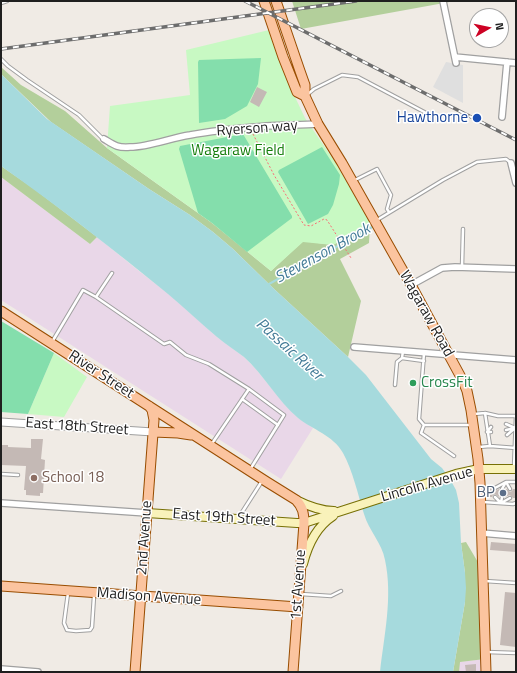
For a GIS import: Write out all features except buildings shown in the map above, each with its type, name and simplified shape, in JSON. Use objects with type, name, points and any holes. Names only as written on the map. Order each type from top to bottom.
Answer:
[{"type":"main road","name":"Wagaraw Road","points":[[264,1],[283,57],[297,92],[306,96]]},
{"type":"main road","name":"Wagaraw Road","points":[[276,1],[305,85],[306,96],[318,124],[411,285],[467,390],[472,414],[479,469],[486,672]]},
{"type":"main road","name":"River Street","points":[[1,311],[296,500],[322,510],[341,511]]},
{"type":"main road","name":"2nd Avenue","points":[[135,672],[153,432],[153,414],[149,406]]},
{"type":"main road","name":"River Street","points":[[153,432],[185,433],[201,439]]},
{"type":"main road","name":"Lincoln Avenue","points":[[304,523],[456,474],[479,469],[515,469]]},
{"type":"main road","name":"1st Avenue","points":[[293,672],[304,523],[302,508],[296,500]]},
{"type":"main road","points":[[300,581],[307,551],[314,534],[325,522],[341,511]]},
{"type":"main road","name":"East 19th Street","points":[[147,513],[297,524],[304,523]]},
{"type":"main road","name":"Madison Avenue","points":[[1,586],[298,607]]},
{"type":"street","points":[[443,1],[456,60],[516,63]]},
{"type":"street","points":[[502,117],[507,62]]},
{"type":"street","name":"Ryerson way","points":[[104,139],[117,147],[131,147],[189,135],[229,130],[318,124]]},
{"type":"street","points":[[512,163],[516,183]]},
{"type":"street","points":[[411,285],[442,268],[516,269]]},
{"type":"street","points":[[354,347],[516,360]]},
{"type":"street","name":"East 18th Street","points":[[1,422],[153,432]]},
{"type":"street","name":"East 19th Street","points":[[1,503],[147,513]]},
{"type":"street","points":[[481,533],[516,536]]},
{"type":"street","points":[[1,669],[38,672]]},
{"type":"lane","points":[[1,3],[7,1]]},
{"type":"lane","points":[[1,59],[27,80],[79,115],[104,139]]},
{"type":"lane","points":[[306,96],[314,89],[342,74],[358,77],[428,114]]},
{"type":"lane","points":[[375,221],[442,180],[477,162],[506,159],[512,163]]},
{"type":"lane","points":[[352,181],[377,169],[391,195],[387,209],[389,212]]},
{"type":"lane","points":[[462,268],[464,229]]},
{"type":"lane","points":[[96,297],[112,273]]},
{"type":"lane","points":[[51,343],[83,290],[96,297],[164,344],[170,342],[186,355],[209,364],[249,389],[284,415],[249,470]]},
{"type":"lane","points":[[395,385],[397,362],[402,358],[403,351]]},
{"type":"lane","points":[[424,353],[419,419],[424,425]]},
{"type":"lane","points":[[402,358],[424,361]]},
{"type":"lane","points":[[211,445],[249,389]]},
{"type":"lane","points":[[242,399],[278,425]]},
{"type":"lane","points":[[485,413],[490,446]]},
{"type":"lane","points":[[472,414],[485,413],[498,416],[516,416],[515,469]]},
{"type":"lane","points":[[506,424],[516,428]]},
{"type":"lane","points":[[424,425],[473,425]]},
{"type":"lane","points":[[424,425],[421,433],[454,456]]},
{"type":"lane","points":[[487,432],[491,426]]},
{"type":"lane","points":[[506,430],[516,428]]},
{"type":"lane","points":[[507,435],[516,428]]},
{"type":"lane","points":[[487,432],[492,437]]},
{"type":"lane","points":[[477,448],[490,446],[516,448]]},
{"type":"lane","points":[[1,474],[18,475]]},
{"type":"lane","points":[[237,519],[263,479]]},
{"type":"lane","points":[[502,489],[506,482]]},
{"type":"lane","points":[[506,482],[510,489]]},
{"type":"lane","points":[[495,488],[506,482],[516,482]]},
{"type":"lane","points":[[494,497],[501,503]]},
{"type":"lane","points":[[501,503],[502,497]]},
{"type":"lane","points":[[501,503],[510,498]]},
{"type":"lane","points":[[480,502],[516,503]]},
{"type":"lane","points":[[483,581],[516,583]]},
{"type":"lane","points":[[68,591],[64,623],[67,630],[76,631],[90,630],[92,627],[94,593]]},
{"type":"lane","points":[[299,593],[331,596],[341,591]]},
{"type":"lane","points":[[485,652],[516,653]]},
{"type":"path","points":[[250,128],[274,176],[304,226],[311,226],[324,219],[327,220],[351,258]]},
{"type":"shaded area","points":[[446,62],[463,65],[463,103],[433,87]]},
{"type":"shaded area","points":[[1,177],[90,244],[97,237],[170,295],[217,337],[244,357],[255,368],[285,405],[298,418],[313,428],[281,479],[1,300]]},
{"type":"shaded area","points":[[485,659],[486,672],[459,672],[459,662]]},
{"type":"green space","points":[[292,1],[455,1],[301,29]]},
{"type":"green space","name":"Wagaraw Field","points":[[269,30],[286,78],[305,118],[337,165],[370,223],[333,245],[303,242],[271,271],[212,223],[107,148],[110,106],[190,95],[186,50]]},
{"type":"green space","points":[[261,58],[258,84],[247,106],[225,119],[199,123],[199,60]]},
{"type":"green space","points":[[1,67],[21,85],[65,111],[107,148],[212,223],[271,271],[303,241],[333,245],[370,223],[369,243],[340,259],[361,301],[348,357],[213,232],[51,122],[1,74]]},
{"type":"green space","points":[[243,134],[292,216],[292,218],[247,252],[198,213],[179,149],[180,146]]},
{"type":"green space","points":[[322,147],[340,175],[339,184],[333,205],[328,214],[308,224],[278,172],[279,170]]},
{"type":"green space","points":[[1,166],[33,188],[97,237],[90,244],[1,177]]},
{"type":"green space","points":[[1,321],[54,353],[28,414],[1,412]]},
{"type":"green space","points":[[54,353],[87,377],[64,417],[28,414]]},
{"type":"green space","points":[[466,542],[482,569],[485,659],[460,662],[459,672],[453,672],[465,602],[465,573],[461,543]]},
{"type":"water","name":"Passaic River","points":[[1,74],[47,119],[149,189],[190,215],[233,249],[366,375],[431,459],[442,468],[456,490],[459,503],[461,543],[466,588],[453,672],[380,672],[388,602],[385,560],[381,548],[366,520],[347,460],[343,453],[328,437],[298,418],[290,411],[244,357],[220,340],[168,294],[106,245],[1,166]]},
{"type":"waterway","name":"Stevenson Brook","points":[[269,284],[374,226]]},
{"type":"railway","points":[[245,1],[516,140]]},
{"type":"railway","points":[[1,49],[356,1]]},
{"type":"place","name":"Hawthorne","points":[[477,118]]},
{"type":"place","name":"CrossFit","points":[[413,383]]},
{"type":"place","name":"School 18","points":[[34,478]]},
{"type":"place","name":"BP","points":[[503,493]]}]
